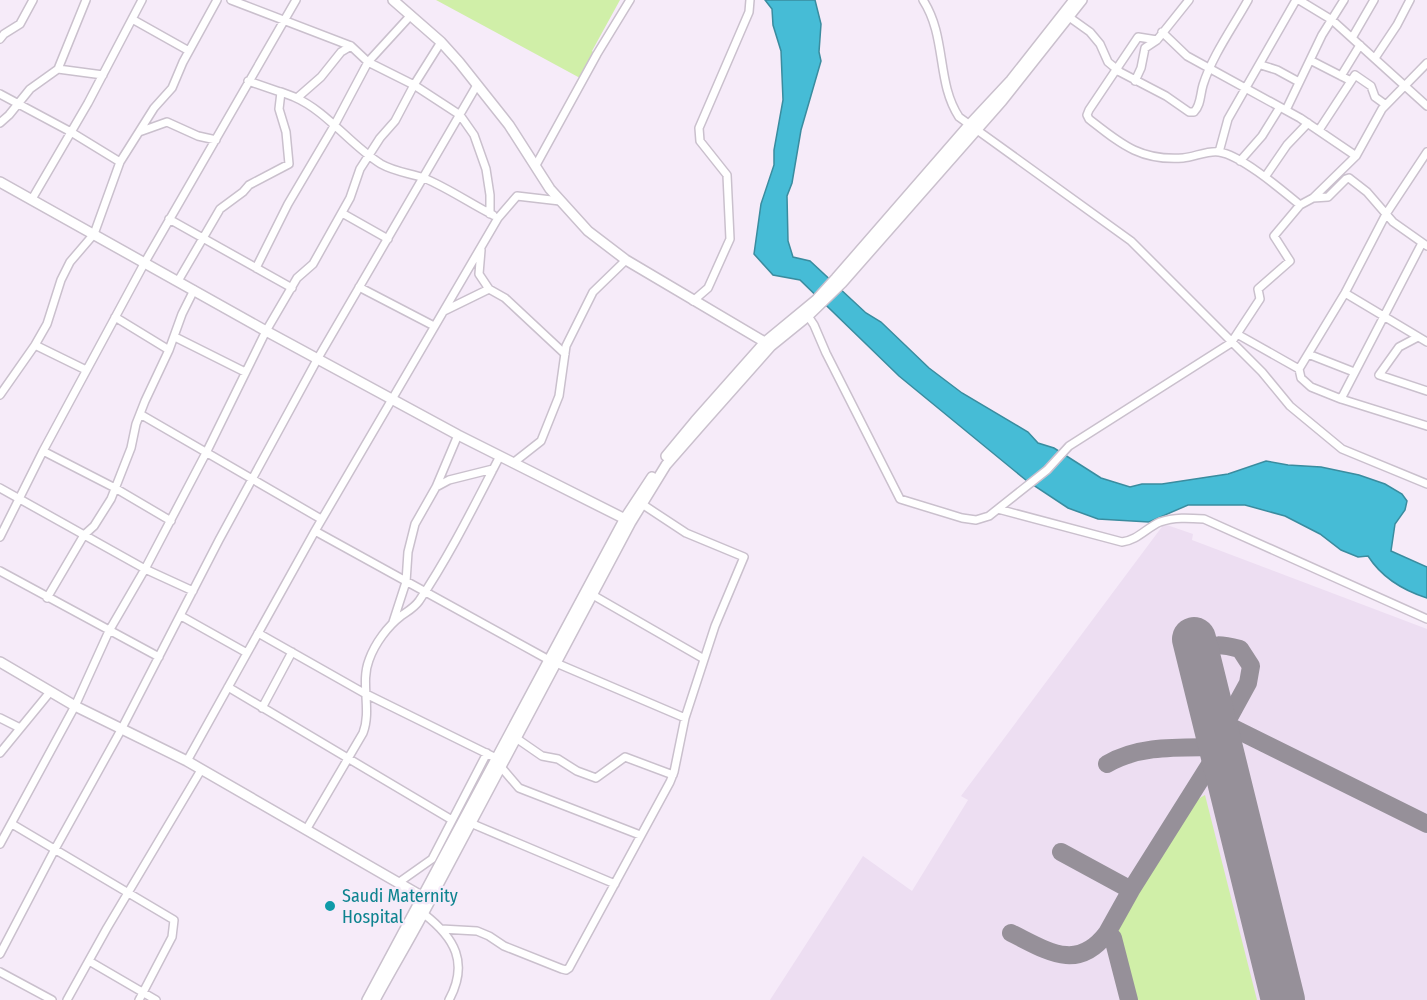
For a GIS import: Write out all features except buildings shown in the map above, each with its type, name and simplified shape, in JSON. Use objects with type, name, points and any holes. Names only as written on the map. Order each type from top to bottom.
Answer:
[{"type":"street","points":[[0,39],[7,31],[18,25],[33,0]]},
{"type":"street","points":[[0,123],[9,116],[30,89],[58,69],[86,0]]},
{"type":"street","points":[[33,199],[103,75],[142,0]]},
{"type":"street","points":[[0,395],[47,324],[64,272],[94,234],[120,162],[154,108],[172,88],[217,0]]},
{"type":"street","points":[[231,0],[351,46],[368,62],[414,85],[460,115],[474,135],[486,169],[490,214]]},
{"type":"street","points":[[0,537],[43,451],[145,262],[296,0]]},
{"type":"street","points":[[393,0],[441,42],[509,125],[550,189],[588,231],[626,260],[768,344]]},
{"type":"street","points":[[536,165],[597,54],[630,0]]},
{"type":"street","points":[[693,301],[708,288],[730,239],[727,174],[700,141],[699,128],[749,12],[750,0]]},
{"type":"street","points":[[922,0],[937,30],[949,97],[959,117],[1131,241],[1262,372],[1290,406],[1342,448],[1427,484]]},
{"type":"street","points":[[375,1000],[450,836],[452,820],[500,762],[516,738],[552,662],[591,594],[628,520],[642,504],[666,465],[768,344],[808,316],[839,281],[973,127],[1074,0]]},
{"type":"street","points":[[973,127],[1027,71],[1082,0]]},
{"type":"street","points":[[1135,81],[1141,68],[1145,48],[1157,40],[1189,0]]},
{"type":"street","points":[[1069,17],[1090,32],[1100,44],[1108,62],[1118,70],[1166,96],[1189,112],[1194,112],[1199,107],[1202,88],[1210,69],[1248,0]]},
{"type":"street","points":[[1219,152],[1228,119],[1298,0],[1332,20],[1427,106]]},
{"type":"street","points":[[1240,161],[1283,108],[1344,0]]},
{"type":"street","points":[[1352,38],[1374,0]]},
{"type":"street","points":[[1375,58],[1410,0]]},
{"type":"street","points":[[256,268],[288,204],[368,62],[411,15]]},
{"type":"street","points":[[132,19],[189,51]]},
{"type":"street","points":[[1162,32],[1187,56],[1283,108],[1356,156]]},
{"type":"street","points":[[1157,40],[1138,36],[1118,70],[1089,110],[1087,115],[1089,118],[1130,150],[1163,159],[1219,152],[1240,161],[1265,177],[1300,205]]},
{"type":"street","points":[[0,844],[75,706],[109,631],[171,521],[266,331],[297,278],[313,264],[355,188],[360,169],[395,120],[441,42]]},
{"type":"street","points":[[1341,76],[1360,45]]},
{"type":"street","points":[[297,98],[321,77],[341,52],[351,46]]},
{"type":"street","points":[[1310,60],[1351,81]]},
{"type":"street","points":[[808,316],[900,499],[962,519],[976,520],[990,516],[1047,470],[1069,446],[1231,343],[1260,299],[1258,289],[1290,261],[1274,236],[1300,205],[1313,198],[1356,156],[1378,115],[1427,63]]},
{"type":"street","points":[[1261,65],[1277,70],[1299,82]]},
{"type":"street","points":[[58,69],[103,75]]},
{"type":"street","points":[[1319,130],[1355,75],[1369,84],[1375,97],[1386,105]]},
{"type":"street","points":[[248,81],[297,98]]},
{"type":"street","points":[[0,954],[318,358],[477,85]]},
{"type":"street","points":[[178,281],[225,204],[249,185],[289,164],[286,132],[279,109],[281,92],[297,98],[317,111],[368,156],[393,170],[423,178],[498,218]]},
{"type":"street","points":[[0,94],[71,132],[120,162]]},
{"type":"street","points":[[139,132],[166,122],[198,136],[216,140]]},
{"type":"street","points":[[1265,177],[1287,146],[1308,123]]},
{"type":"street","points":[[1427,152],[1386,214],[1345,293],[1299,369],[1300,378],[1311,387],[1341,399],[1427,426]]},
{"type":"street","points":[[1313,198],[1328,198],[1346,178],[1349,178],[1367,192],[1393,222],[1425,243],[1341,399]]},
{"type":"street","points":[[0,182],[266,331],[458,435],[628,520]]},
{"type":"street","points":[[187,761],[321,519],[498,218],[517,196],[560,201]]},
{"type":"street","points":[[342,213],[388,238]]},
{"type":"street","points":[[169,219],[292,288]]},
{"type":"street","points":[[482,246],[479,274],[489,289],[505,298],[565,354]]},
{"type":"street","points":[[513,463],[541,441],[559,396],[566,346],[593,292],[626,260]]},
{"type":"street","points":[[359,288],[434,326]]},
{"type":"street","points":[[443,311],[489,289]]},
{"type":"street","points":[[47,598],[84,535],[94,526],[115,488],[131,448],[140,414],[194,290]]},
{"type":"street","points":[[1345,293],[1424,338]]},
{"type":"street","points":[[367,1000],[401,945],[424,914],[468,822],[552,662],[662,461],[695,421],[768,344],[819,302]]},
{"type":"street","points":[[115,317],[169,350]]},
{"type":"street","points":[[1237,334],[1299,369]]},
{"type":"street","points":[[175,337],[245,372]]},
{"type":"street","points":[[1424,338],[1399,347],[1379,375],[1427,391]]},
{"type":"street","points":[[35,345],[86,370]]},
{"type":"street","points":[[1308,354],[1354,372]]},
{"type":"street","points":[[140,414],[321,519]]},
{"type":"street","points":[[392,625],[406,582],[408,552],[415,524],[436,487],[458,435]]},
{"type":"street","points":[[43,451],[115,488],[171,521]]},
{"type":"street","points":[[306,830],[365,727],[364,675],[368,660],[376,645],[392,625],[416,605],[500,456]]},
{"type":"street","points":[[436,487],[449,480],[493,469]]},
{"type":"street","points":[[0,488],[145,569],[193,591]]},
{"type":"street","points":[[441,929],[477,931],[504,946],[566,970],[673,775],[685,718],[704,659],[715,626],[744,557],[686,533],[642,504]]},
{"type":"street","points":[[998,509],[1122,542],[1133,540],[1160,523],[1187,517],[1204,519],[1427,619]]},
{"type":"street","points":[[315,531],[552,662],[685,718]]},
{"type":"street","points":[[0,571],[159,657]]},
{"type":"street","points":[[591,594],[704,659]]},
{"type":"street","points":[[181,616],[247,653]]},
{"type":"street","points":[[258,633],[364,693],[487,753],[500,762],[519,788],[640,835]]},
{"type":"street","points":[[262,708],[292,652]]},
{"type":"street","points":[[0,662],[75,706],[187,761],[423,897]]},
{"type":"street","points":[[228,687],[452,820]]},
{"type":"street","points":[[0,753],[50,692]]},
{"type":"street","points":[[0,718],[20,728]]},
{"type":"street","points":[[516,738],[542,756],[558,759],[596,778],[625,757],[673,775]]},
{"type":"street","points":[[398,883],[429,863],[450,836],[468,822],[474,792],[487,753]]},
{"type":"street","points":[[67,1000],[201,770]]},
{"type":"street","points":[[468,822],[615,884]]},
{"type":"street","points":[[12,824],[171,916],[174,920],[172,937],[141,997]]},
{"type":"street","points":[[424,914],[441,929],[456,951],[459,961],[456,986],[449,1000]]},
{"type":"street","points":[[89,961],[141,997],[156,1000]]},
{"type":"street","points":[[0,972],[52,1000]]},
{"type":"shaded area","points":[[1164,524],[1193,534],[1192,540],[1427,629],[1427,1000],[770,1000],[863,856],[912,891],[968,800],[961,796]]},
{"type":"green space","points":[[436,0],[620,0],[580,78]]},
{"type":"green space","points":[[1205,795],[1257,1000],[1133,1000],[1118,926],[1193,802]]},
{"type":"water","points":[[765,0],[815,0],[821,24],[819,52],[821,61],[801,130],[792,183],[787,196],[788,241],[793,257],[810,261],[866,313],[881,322],[929,368],[962,393],[1028,432],[1038,443],[1054,448],[1101,478],[1130,487],[1142,484],[1162,484],[1228,474],[1266,461],[1321,467],[1359,475],[1385,484],[1402,494],[1407,501],[1405,510],[1395,524],[1391,551],[1427,567],[1427,598],[1393,582],[1368,556],[1358,557],[1341,550],[1320,534],[1285,516],[1245,505],[1188,505],[1149,522],[1098,519],[1068,508],[1027,481],[899,376],[800,280],[773,275],[754,254],[761,204],[774,165],[774,150],[783,100],[781,51],[773,25],[772,9]]},
{"type":"taxiway","points":[[1131,890],[1221,747],[1225,725],[1248,683],[1251,666],[1240,649],[1213,646],[1197,653]]},
{"type":"taxiway","points":[[1213,718],[1427,824]]},
{"type":"taxiway","points":[[1107,764],[1148,750],[1221,747]]},
{"type":"taxiway","points":[[1061,852],[1131,890],[1107,933]]},
{"type":"taxiway","points":[[1011,933],[1049,951],[1073,955],[1096,945],[1107,933],[1113,938],[1129,1000]]},
{"type":"runway","points":[[1194,639],[1283,1000]]},
{"type":"place","name":"Saudi Maternity Hospital","points":[[330,906]]}]
